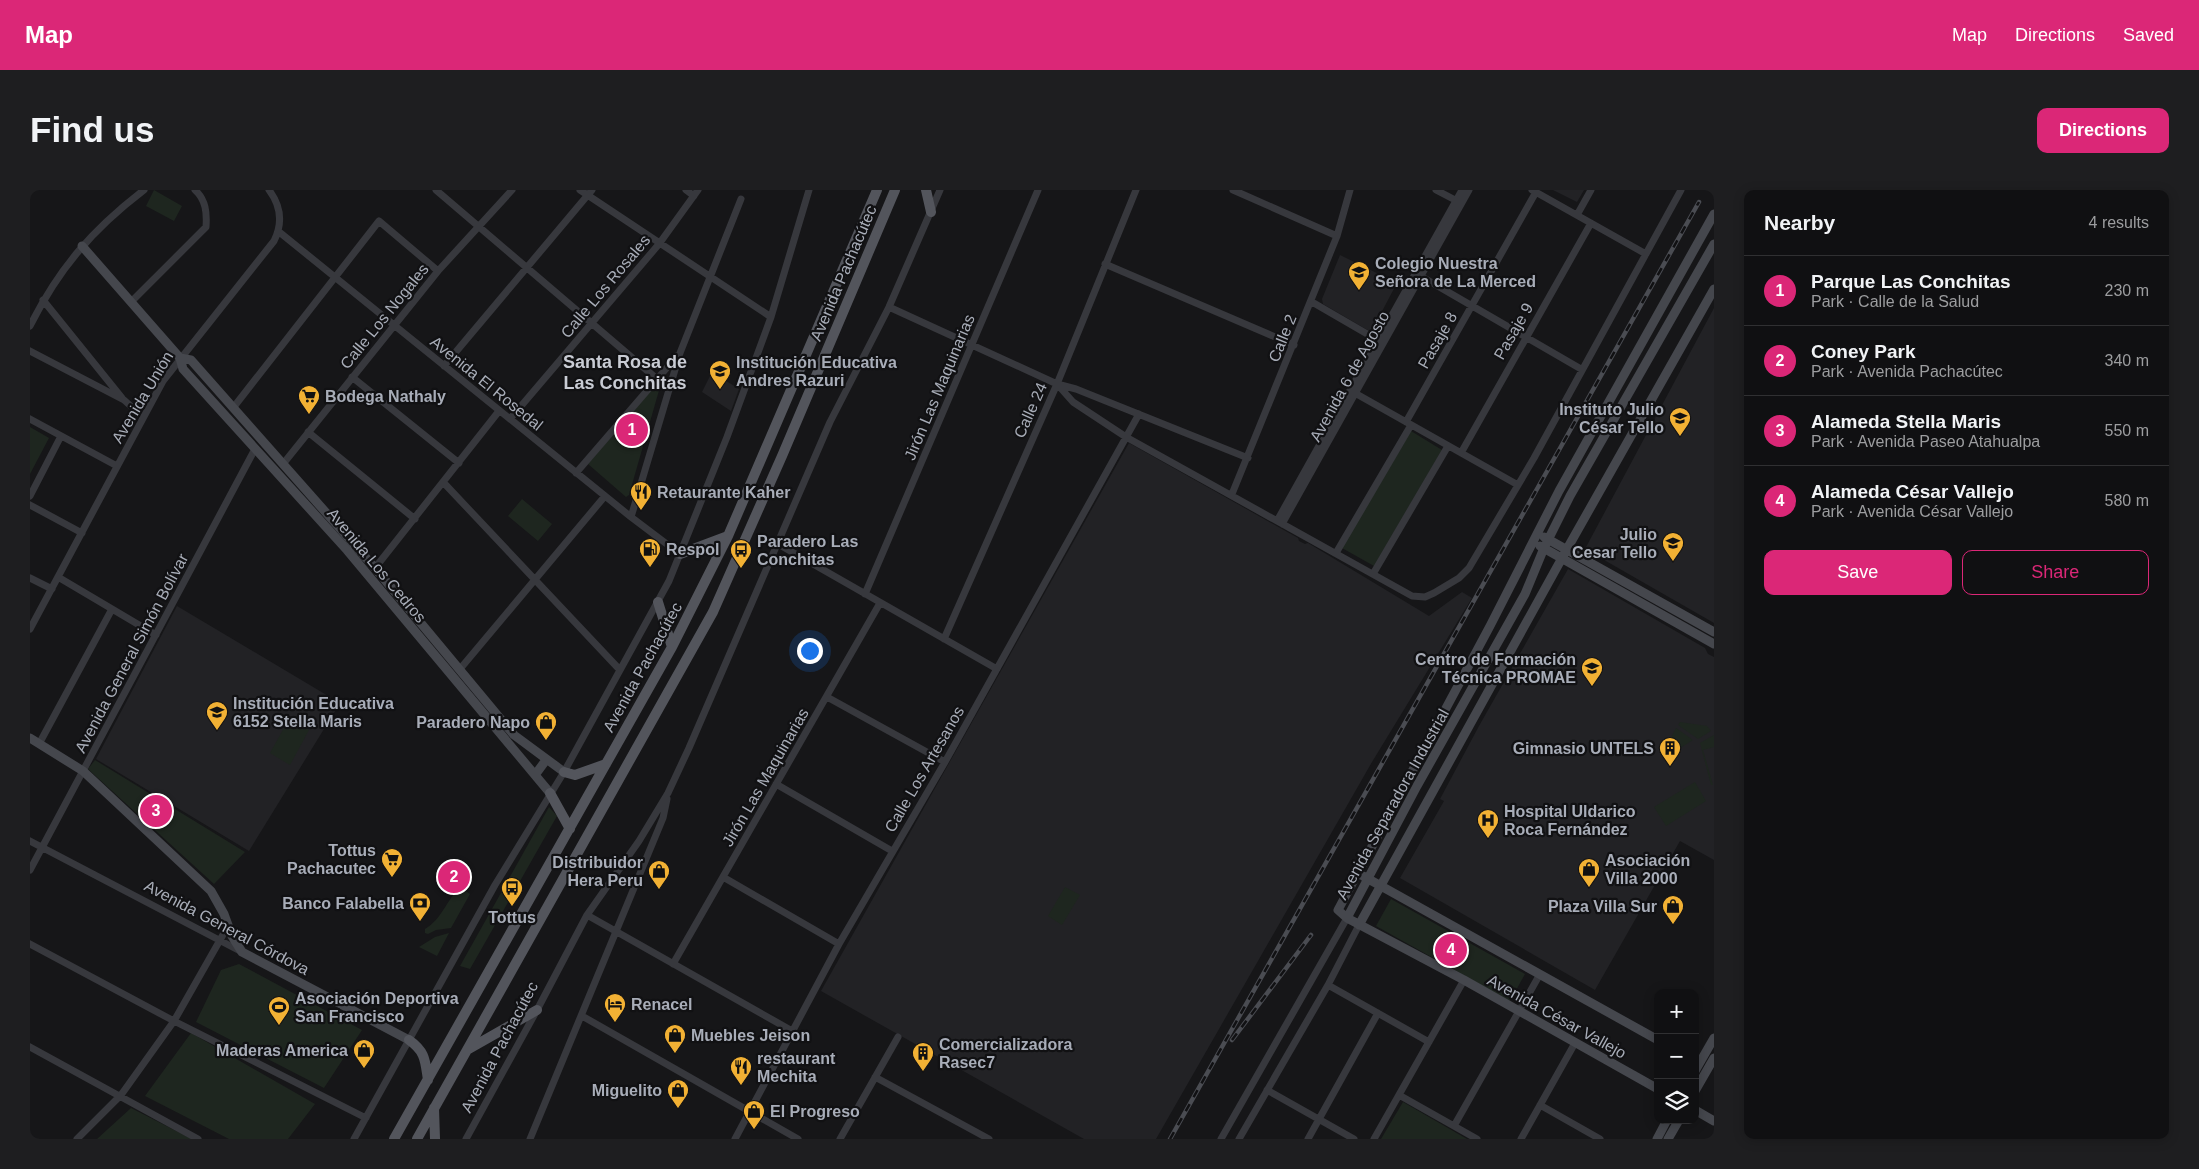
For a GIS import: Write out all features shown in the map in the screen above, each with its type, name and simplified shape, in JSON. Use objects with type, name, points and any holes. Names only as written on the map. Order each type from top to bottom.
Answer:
[{"type":"main road","name":"Avenida Pachacútec","points":[[394,1139],[672,647],[728,536],[877,190]]},
{"type":"main road","name":"Avenida Pachacútec","points":[[417,1139],[713,612],[895,190]]},
{"type":"main road","points":[[926,190],[931,212]]},
{"type":"main road","points":[[790,393],[806,400]]},
{"type":"main road","points":[[680,554],[728,536]]},
{"type":"main road","points":[[658,602],[672,647]]},
{"type":"main road","points":[[625,731],[642,740]]},
{"type":"main road","points":[[564,772],[575,775],[606,764]]},
{"type":"main road","points":[[550,793],[570,829]]},
{"type":"main road","points":[[466,1051],[537,1010]]},
{"type":"main road","points":[[409,1040],[420,1048],[425,1059],[428,1080]]},
{"type":"main road","points":[[434,1108],[435,1139]]},
{"type":"street","points":[[30,326],[56,278],[82,246],[124,205],[144,190]]},
{"type":"street","points":[[131,302],[206,227],[205,204],[195,190]]},
{"type":"street","points":[[269,190],[279,209],[278,231]]},
{"type":"street","points":[[436,190],[657,379]]},
{"type":"street","name":"Calle Los Nogales","points":[[283,464],[393,324],[438,271],[512,190]]},
{"type":"street","points":[[580,190],[590,193],[659,244],[771,317]]},
{"type":"street","points":[[686,190],[696,193]]},
{"type":"street","name":"Avenida Pachacútec","points":[[354,1139],[487,900],[564,772],[658,602],[680,554],[727,437],[771,317],[809,190]]},
{"type":"street","name":"Avenida Pachacútec","points":[[466,1139],[537,1010],[586,915],[639,840],[668,793],[830,422],[889,307],[940,190]]},
{"type":"street","name":"Jirón Las Maquinarias","points":[[864,594],[1038,190]]},
{"type":"street","name":"Calle 24","points":[[944,639],[1057,384],[1136,190]]},
{"type":"street","points":[[1233,190],[1337,236]]},
{"type":"street","name":"Calle 2","points":[[1232,494],[1312,302],[1337,236],[1350,190]]},
{"type":"street","points":[[1436,190],[1459,202]]},
{"type":"street","name":"Avenida 6 de Agosto","points":[[1459,202],[1462,190]]},
{"type":"street","name":"Avenida 6 de Agosto","points":[[1280,522],[1459,202],[1469,190]]},
{"type":"street","points":[[1577,215],[1591,190]]},
{"type":"street","points":[[1057,384],[1073,402],[1126,437],[1232,494],[1412,596],[1418,597],[1434,593],[1459,578],[1469,568],[1518,485],[1681,190]]},
{"type":"street","points":[[1534,191],[1646,254]]},
{"type":"street","name":"Pasaje 8","points":[[1336,553],[1534,191]]},
{"type":"street","points":[[444,366],[590,193]]},
{"type":"street","name":"Calle Los Rosales","points":[[510,419],[659,244],[696,193]]},
{"type":"street","points":[[631,517],[680,353],[741,199]]},
{"type":"street","name":"Avenida Separadora Industrial","points":[[1338,910],[1559,491],[1714,214]]},
{"type":"street","points":[[234,408],[379,221],[438,271]]},
{"type":"street","name":"Pasaje 9","points":[[1461,453],[1591,223]]},
{"type":"street","name":"Avenida El Rosedal","points":[[278,231],[576,473],[680,554]]},
{"type":"street","name":"Avenida Unión","points":[[30,630],[143,416],[164,381],[180,358],[274,241],[278,231]]},
{"type":"street","name":"Avenida Separadora Industrial","points":[[1221,1139],[1368,879],[1417,786],[1525,594],[1548,539],[1570,496],[1714,244]]},
{"type":"street","name":"Avenida Los Cedros","points":[[82,246],[180,358],[183,369],[347,550],[550,793]]},
{"type":"street","points":[[1105,264],[1294,345]]},
{"type":"street","points":[[1418,275],[1581,369]]},
{"type":"street","name":"Avenida Separadora Industrial","points":[[1239,1139],[1328,986],[1359,925],[1562,558],[1714,289]]},
{"type":"street","points":[[43,300],[124,400],[143,416]]},
{"type":"street","points":[[1312,302],[1381,342]]},
{"type":"street","points":[[889,307],[1057,384],[1076,389],[1248,458]]},
{"type":"street","points":[[30,351],[124,400]]},
{"type":"street","points":[[576,473],[680,353]]},
{"type":"street","name":"Avenida Los Cedros","points":[[180,358],[191,360],[234,408],[375,568],[514,735],[564,772]]},
{"type":"street","points":[[352,377],[459,463]]},
{"type":"street","points":[[1353,392],[1518,485]]},
{"type":"street","points":[[375,568],[499,411]]},
{"type":"street","name":"Calle Los Artesanos","points":[[735,1139],[794,1032],[839,944],[945,762],[1139,414]]},
{"type":"street","points":[[30,419],[117,466]]},
{"type":"street","points":[[308,432],[415,518]]},
{"type":"street","points":[[30,496],[61,436]]},
{"type":"street","points":[[1373,574],[1448,446]]},
{"type":"street","name":"Avenida General Simón Bolívar","points":[[30,870],[255,449]]},
{"type":"street","points":[[443,482],[620,670]]},
{"type":"street","points":[[460,669],[605,496]]},
{"type":"street","points":[[30,505],[82,533]]},
{"type":"street","points":[[1538,533],[1714,632]]},
{"type":"street","points":[[1533,542],[1714,644]]},
{"type":"street","points":[[778,544],[996,670]]},
{"type":"street","points":[[58,577],[156,635]]},
{"type":"street","points":[[30,578],[52,589]]},
{"type":"street","points":[[1647,606],[1652,596]]},
{"type":"street","name":"Jirón Las Maquinarias","points":[[673,964],[880,603]]},
{"type":"street","points":[[39,744],[112,609]]},
{"type":"street","points":[[1673,620],[1678,611]]},
{"type":"street","points":[[827,697],[945,762]]},
{"type":"street","points":[[30,738],[83,771],[211,892],[242,952]]},
{"type":"street","points":[[535,776],[546,760]]},
{"type":"street","points":[[776,784],[892,851]]},
{"type":"street","points":[[530,1139],[663,818],[668,793]]},
{"type":"street","name":"Avenida General Córdova","points":[[30,841],[409,1040]]},
{"type":"street","name":"Avenida César Vallejo","points":[[1357,872],[1654,1038]]},
{"type":"street","points":[[723,877],[839,944]]},
{"type":"street","name":"Avenida César Vallejo","points":[[1338,910],[1346,918],[1464,980],[1654,1087]]},
{"type":"street","points":[[586,915],[794,1032]]},
{"type":"street","points":[[77,1139],[121,1095],[174,1021],[228,926]]},
{"type":"street","points":[[30,944],[174,1021],[366,1118]]},
{"type":"street","points":[[1454,1126],[1540,974]]},
{"type":"street","points":[[1374,1139],[1464,980]]},
{"type":"street","points":[[1328,986],[1429,1042]]},
{"type":"street","points":[[1308,1139],[1378,1013]]},
{"type":"street","points":[[582,1016],[798,1139]]},
{"type":"street","points":[[840,1139],[898,1037]]},
{"type":"street","points":[[1702,1067],[1714,1038]]},
{"type":"street","points":[[1520,1139],[1574,1043]]},
{"type":"street","points":[[30,1047],[121,1095],[198,1139]]},
{"type":"street","points":[[1702,1067],[1714,1058]]},
{"type":"street","points":[[875,1077],[989,1139]]},
{"type":"street","points":[[1267,1090],[1354,1139]]},
{"type":"street","points":[[1399,1095],[1477,1139]]},
{"type":"street","points":[[1540,1105],[1588,1136],[1600,1139]]},
{"type":"street","points":[[1699,1112],[1714,1121]]},
{"type":"street","points":[[1657,1139],[1666,1124]]},
{"type":"street","points":[[1668,1139],[1677,1124]]},
{"type":"shaded area","points":[[154,190],[182,206],[174,221],[146,206]]},
{"type":"shaded area","points":[[1553,190],[1584,190],[1577,202]]},
{"type":"shaded area","name":"Colegio Nuestra Señora de La Merced","points":[[1340,255],[1397,283],[1371,332],[1323,304],[1322,299]]},
{"type":"shaded area","name":"Instituto Julio César Tello","points":[[1714,308],[1714,623],[1585,549]]},
{"type":"shaded area","name":"Institución Educativa Andres Razuri","points":[[712,372],[739,389],[731,411],[702,392]]},
{"type":"shaded area","points":[[656,384],[660,387],[629,495],[626,497],[588,464]]},
{"type":"shaded area","points":[[30,427],[49,438],[30,474]]},
{"type":"shaded area","points":[[1411,431],[1442,450],[1374,566],[1342,548]]},
{"type":"shaded area","points":[[1129,443],[1298,538],[1299,541],[1305,544],[1308,543],[1429,616],[1462,592],[1472,598],[1372,762],[1156,1139],[1084,1139],[821,991]]},
{"type":"shaded area","points":[[522,499],[552,524],[538,541],[508,516]]},
{"type":"shaded area","points":[[1568,569],[1705,648],[1708,654],[1714,657],[1714,860],[1680,841],[1595,990],[1400,878],[1444,801],[1440,799],[1479,726]]},
{"type":"shaded area","name":"Institución Educativa 6152 Stella Maris","points":[[177,606],[340,703],[249,851],[96,759]]},
{"type":"shaded area","points":[[289,719],[309,730],[290,765],[270,753]]},
{"type":"shaded area","points":[[1680,722],[1707,726],[1711,731],[1698,739],[1678,725]]},
{"type":"shaded area","points":[[1676,728],[1693,740],[1677,750],[1672,747],[1663,752]]},
{"type":"shaded area","points":[[1714,735],[1714,747],[1703,750],[1713,785],[1711,785],[1700,743]]},
{"type":"shaded area","points":[[95,760],[245,852],[214,884],[88,769]]},
{"type":"shaded area","points":[[1695,782],[1706,801],[1666,826],[1654,807]]},
{"type":"shaded area","points":[[549,807],[557,816],[470,969],[460,966]]},
{"type":"shaded area","points":[[460,887],[470,894],[451,928],[436,930],[428,934],[425,933],[425,929],[436,920]]},
{"type":"shaded area","points":[[1065,887],[1080,895],[1062,925],[1048,916]]},
{"type":"shaded area","points":[[1391,899],[1525,974],[1510,1001],[1376,926]]},
{"type":"shaded area","points":[[449,933],[437,956],[419,947],[435,937]]},
{"type":"shaded area","name":"Asociación Deportiva San Francisco","points":[[239,964],[362,1030],[324,1088],[196,1022],[221,970]]},
{"type":"shaded area","points":[[191,1033],[315,1104],[288,1139],[229,1139],[145,1096]]},
{"type":"shaded area","points":[[1403,1102],[1467,1139],[1381,1139]]},
{"type":"shaded area","points":[[131,1108],[192,1139],[97,1139]]},
{"type":"railway","points":[[1170,1139],[1699,202]]},
{"type":"railway","points":[[1232,1040],[1311,935]]},
{"type":"place","name":"Colegio Nuestra Señora de La Merced","points":[[1359,291]]},
{"type":"place","name":"Institución Educativa Andres Razuri","points":[[720,390]]},
{"type":"place","name":"Bodega Nathaly","points":[[309,415]]},
{"type":"place","name":"Parque Las Conchitas","points":[[632,430]]},
{"type":"place","name":"Instituto Julio César Tello","points":[[1680,437]]},
{"type":"place","name":"Retaurante Kaher","points":[[641,511]]},
{"type":"place","name":"Julio Cesar Tello","points":[[1673,562]]},
{"type":"place","name":"Respol","points":[[650,568]]},
{"type":"place","name":"Paradero Las Conchitas","points":[[741,569]]},
{"type":"place","name":"Centro de Formación Técnica PROMAE","points":[[1592,687]]},
{"type":"place","name":"Institución Educativa 6152 Stella Maris","points":[[217,731]]},
{"type":"place","name":"Paradero Napo","points":[[546,741]]},
{"type":"place","name":"Gimnasio UNTELS","points":[[1670,767]]},
{"type":"place","name":"Alameda Stella Maris","points":[[156,811]]},
{"type":"place","name":"Hospital Uldarico Roca Fernández","points":[[1488,839]]},
{"type":"place","name":"Coney Park","points":[[454,877]]},
{"type":"place","name":"Tottus Pachacutec","points":[[392,878]]},
{"type":"place","name":"Asociación Villa 2000","points":[[1589,888]]},
{"type":"place","name":"Distribuidor Hera Peru","points":[[659,890]]},
{"type":"place","name":"Tottus","points":[[512,907]]},
{"type":"place","name":"Banco Falabella","points":[[420,922]]},
{"type":"place","name":"Plaza Villa Sur","points":[[1673,925]]},
{"type":"place","name":"Alameda César Vallejo","points":[[1451,950]]},
{"type":"place","name":"Renacel","points":[[615,1023]]},
{"type":"place","name":"Asociación Deportiva San Francisco","points":[[279,1026]]},
{"type":"place","name":"Muebles Jeison","points":[[675,1054]]},
{"type":"place","name":"Maderas America","points":[[364,1069]]},
{"type":"place","name":"Comercializadora Rasec7","points":[[923,1072]]},
{"type":"place","name":"restaurant Mechita","points":[[741,1086]]},
{"type":"place","name":"Miguelito","points":[[678,1109]]},
{"type":"place","name":"El Progreso","points":[[754,1130]]},
{"type":"district","name":"Santa Rosa de Las Conchitas","points":[[625,372]]}]
